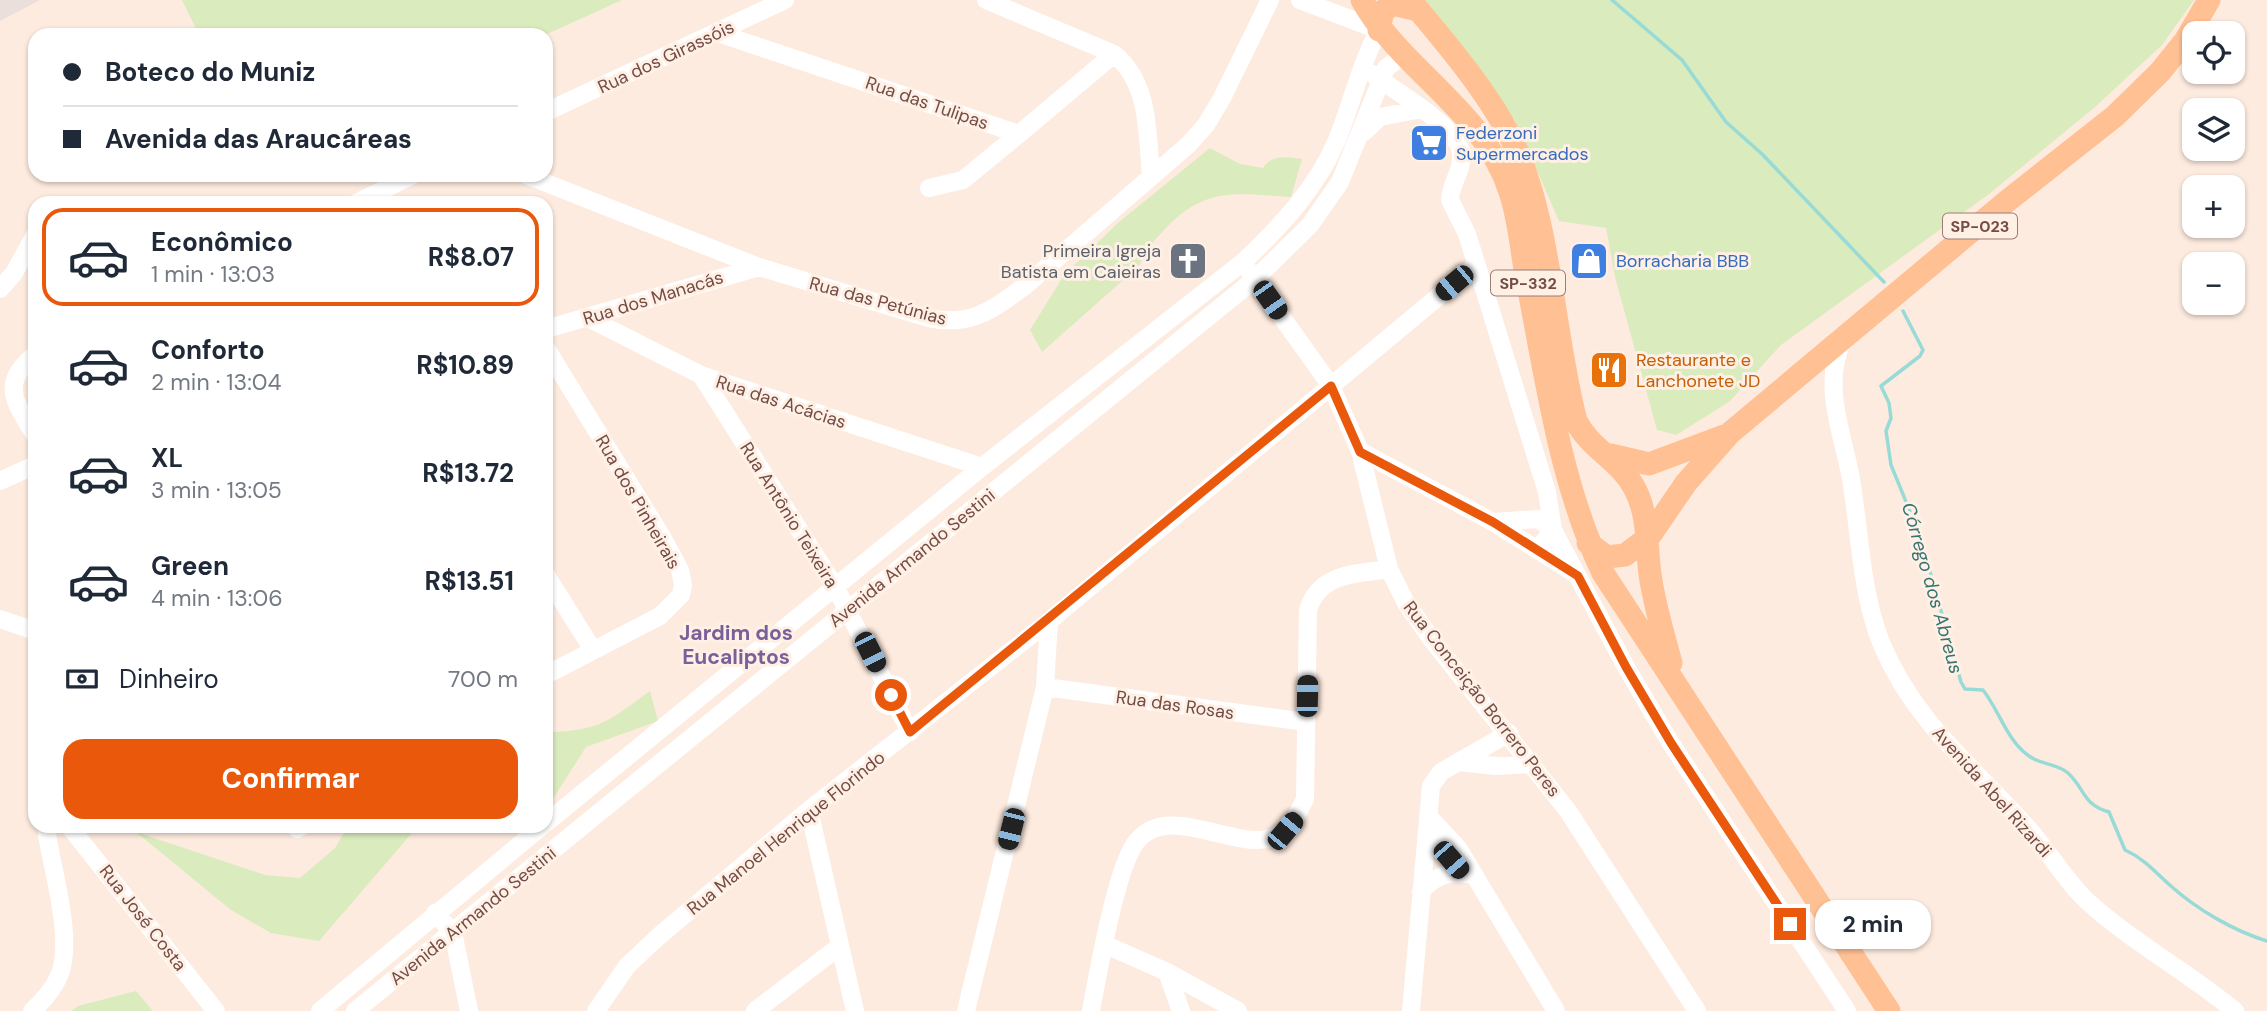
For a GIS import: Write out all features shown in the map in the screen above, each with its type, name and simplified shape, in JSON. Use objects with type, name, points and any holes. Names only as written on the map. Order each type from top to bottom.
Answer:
[{"type":"main road","name":"SP-332","points":[[1362,0],[1379,30],[1477,129],[1510,192],[1559,440],[1588,543],[1603,573],[1889,1011]]},
{"type":"main road","name":"SP-023","points":[[1648,537],[1686,483],[1730,433],[2006,202],[2115,116],[2160,72],[2185,41],[2210,0]]},
{"type":"main road","name":"SP-332","points":[[1379,30],[1383,11],[1393,4],[1414,5],[1499,118],[1517,152],[1536,215],[1576,421],[1587,438],[1628,476],[1643,510],[1654,600],[1676,683]]},
{"type":"main road","name":"SP-023","points":[[1604,454],[1649,464],[1730,433]]},
{"type":"main road","points":[[1654,600],[1664,531],[1686,483]]},
{"type":"main road","points":[[1588,543],[1598,553],[1616,557],[1633,551],[1648,537]]},
{"type":"street","name":"Rua dos Girassóis","points":[[553,109],[785,0]]},
{"type":"street","points":[[986,0],[1114,54],[1128,65],[1139,85],[1151,176]]},
{"type":"street","name":"Rua das Petúnias","points":[[544,182],[759,267],[928,318],[949,322],[967,320],[991,310],[1026,286],[1188,145],[1206,124],[1222,98],[1270,0]]},
{"type":"street","points":[[1300,0],[1323,4],[1379,30]]},
{"type":"street","name":"Avenida Armando Sestini","points":[[553,817],[982,467],[1243,262],[1274,232],[1311,188],[1337,140],[1362,65],[1379,30]]},
{"type":"street","name":"Rua das Tulipas","points":[[718,33],[1019,134]]},
{"type":"street","points":[[929,188],[963,180],[975,173],[1114,54]]},
{"type":"street","name":"Avenida Armando Sestini","points":[[355,1011],[1255,279],[1310,225],[1340,182],[1386,68],[1405,54]]},
{"type":"street","points":[[1362,65],[1446,128],[1458,143],[1461,161],[1450,200],[1467,234],[1547,492],[1553,530],[1537,550]]},
{"type":"street","points":[[1361,134],[1380,117],[1421,109]]},
{"type":"street","points":[[370,196],[399,182]]},
{"type":"street","points":[[0,289],[14,273],[28,248]]},
{"type":"street","name":"Rua Conceição Borrero Peres","points":[[1243,262],[1331,386],[1360,452],[1389,569],[1406,603],[1587,839],[1697,1011]]},
{"type":"street","name":"Rua Manoel Henrique Florindo","points":[[596,1011],[627,966],[809,810],[1049,621],[1475,266]]},
{"type":"street","name":"Rua dos Manacás","points":[[553,327],[759,267]]},
{"type":"street","name":"Rua das Acácias","points":[[588,318],[701,376],[982,467]]},
{"type":"street","name":"Avenida Abel Rizardi","points":[[1843,340],[1834,362],[1836,405],[1850,473],[1867,590],[1881,642],[1895,673],[1952,752],[2032,833],[2086,900],[2235,1011]]},
{"type":"street","name":"Rua dos Pinheirais","points":[[553,359],[662,537],[680,570],[683,585],[681,595],[660,616],[553,671]]},
{"type":"street","points":[[28,360],[17,368],[10,390],[28,422]]},
{"type":"street","name":"Rua Antônio Teixeira","points":[[701,376],[836,588],[910,732]]},
{"type":"street","points":[[1360,452],[1493,522],[1578,576]]},
{"type":"street","points":[[0,481],[28,468]]},
{"type":"street","points":[[1521,541],[1525,528],[1547,492]]},
{"type":"street","points":[[1493,522],[1543,520],[1553,530],[1626,667],[1671,743],[1847,1011]]},
{"type":"street","points":[[1091,1011],[1122,874],[1134,845],[1143,836],[1171,825],[1259,839],[1274,838],[1285,831],[1305,799],[1308,610],[1312,594],[1329,580],[1389,569]]},
{"type":"street","points":[[553,586],[593,650]]},
{"type":"street","points":[[0,619],[28,629]]},
{"type":"street","points":[[966,1011],[1045,687],[1049,621]]},
{"type":"street","name":"Rua das Rosas","points":[[1045,687],[1306,722]]},
{"type":"street","points":[[1411,1011],[1431,786],[1435,778],[1458,762],[1508,733]]},
{"type":"street","points":[[1458,762],[1496,766],[1532,764]]},
{"type":"street","points":[[809,810],[855,1011]]},
{"type":"street","points":[[1429,817],[1458,848],[1468,874],[1556,1011]]},
{"type":"street","points":[[32,1011],[48,995],[60,976],[64,956],[49,833]]},
{"type":"street","name":"Rua José Costa","points":[[75,833],[216,1011]]},
{"type":"street","name":"Avenida Armando Sestini","points":[[320,1011],[533,833]]},
{"type":"street","points":[[1428,838],[1468,874]]},
{"type":"street","points":[[1421,892],[1435,878],[1468,874]]},
{"type":"street","points":[[435,913],[453,932],[469,1011]]},
{"type":"street","points":[[1106,945],[1167,972],[1210,1005],[1238,1011]]},
{"type":"street","points":[[755,1011],[840,946]]},
{"type":"street","points":[[1167,972],[1181,1011]]},
{"type":"shaded area","points":[[0,0],[40,0],[0,21]]},
{"type":"green space","points":[[182,0],[622,0],[553,31],[553,28],[196,28]]},
{"type":"green space","points":[[1418,0],[2194,0],[2162,45],[2095,107],[1989,194],[1781,345],[1729,402],[1676,435],[1657,430],[1615,277],[1606,228],[1559,221],[1515,120]]},
{"type":"green space","points":[[1210,148],[1240,164],[1263,168],[1275,158],[1302,159],[1291,197],[1225,195],[1196,204],[1159,235],[1139,266],[1042,352],[1030,330],[1064,275],[1119,222]]},
{"type":"green space","points":[[650,691],[658,721],[586,747],[553,799],[553,732],[591,727],[623,710]]},
{"type":"green space","points":[[137,833],[265,875],[300,878],[335,848],[344,833],[412,833],[319,941],[271,933],[231,910]]},
{"type":"green space","points":[[136,991],[153,1011],[71,1011],[78,1006]]},
{"type":"waterway","name":"Córrego dos Abreus","points":[[1612,0],[1682,60],[1726,122],[1762,154],[1884,282]]},
{"type":"waterway","name":"Córrego dos Abreus","points":[[1903,311],[1923,350],[1920,356],[1881,386],[1889,403],[1891,418],[1886,431],[1891,465],[1920,536],[1965,689],[1983,690],[2021,750],[2034,759],[2059,767],[2068,773],[2089,801],[2109,812],[2125,850],[2144,862],[2182,896],[2205,912],[2229,926],[2267,941]]},
{"type":"place","name":"Federzoni Supermercados","points":[[1429,143]]},
{"type":"place","name":"Primeira Igreja Batista em Caieiras","points":[[1188,261]]},
{"type":"place","name":"Borracharia BBB","points":[[1589,261]]},
{"type":"place","name":"Restaurante e Lanchonete JD","points":[[1609,370]]},
{"type":"district","name":"Jardim dos Eucaliptos","points":[[736,645]]},
{"type":"route","points":[[891,695],[910,732],[1049,621],[1331,386],[1360,452],[1493,522],[1567,566],[1578,576],[1626,667],[1671,743],[1790,924]]}]
